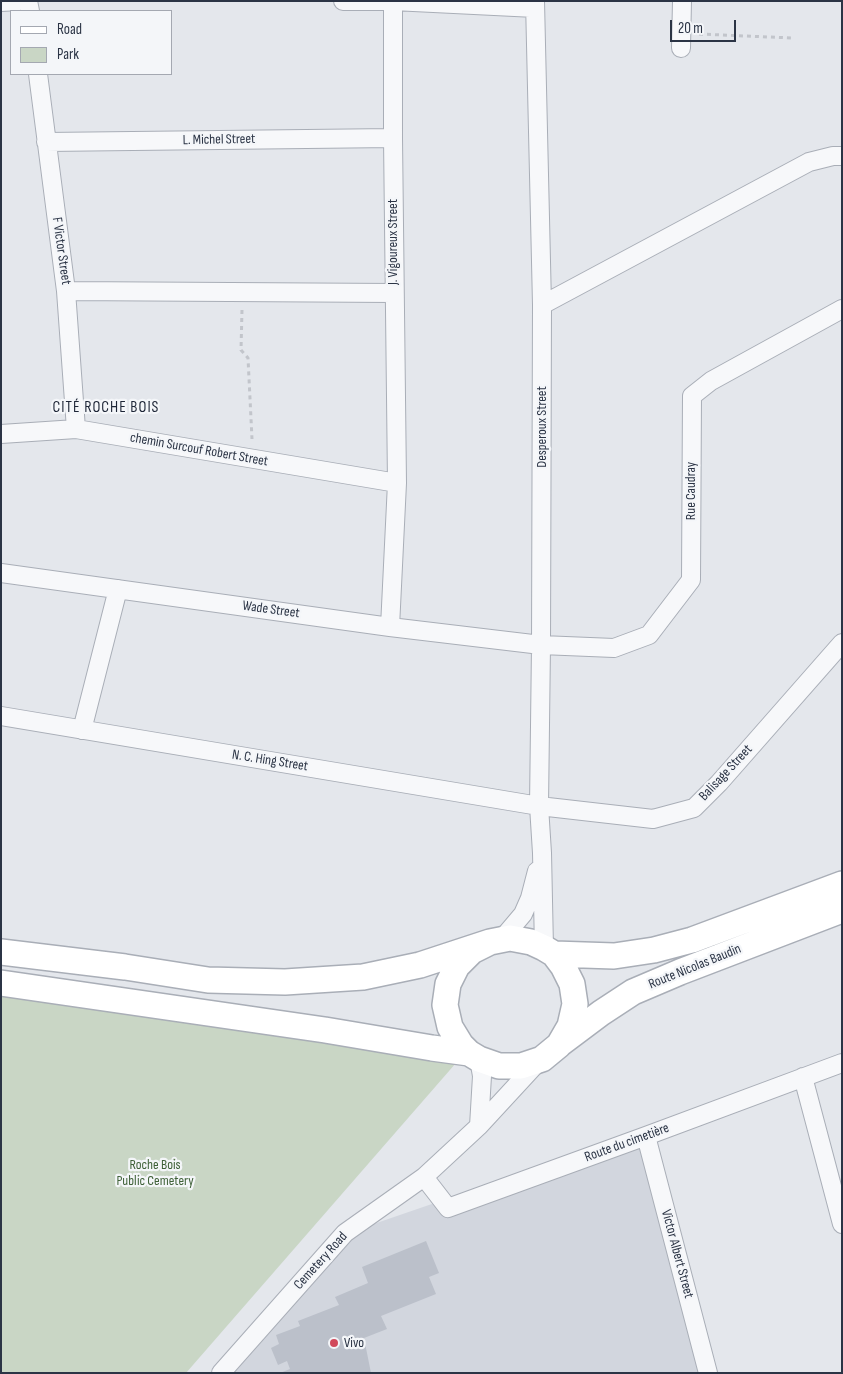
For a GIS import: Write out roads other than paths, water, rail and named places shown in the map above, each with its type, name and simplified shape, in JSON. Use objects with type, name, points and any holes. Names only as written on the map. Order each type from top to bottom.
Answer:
[{"type":"main road","name":"Route Nicolas Baudin","points":[[549,951],[614,956],[654,950],[692,940],[842,884]]},
{"type":"main road","name":"Route Nicolas Baudin","points":[[550,1052],[601,1013],[633,992],[842,910]]},
{"type":"main road","points":[[1,952],[126,967],[208,980],[285,982],[363,977],[420,965],[510,938],[530,942],[549,951],[563,966],[572,984],[574,1004],[570,1026],[550,1052],[521,1066],[499,1066],[474,1056],[432,1048],[324,1030],[1,983]]},
{"type":"main road","points":[[474,1056],[461,1045],[450,1027],[445,1006],[448,984],[458,966],[472,951],[495,941]]},
{"type":"street","points":[[1,2],[19,1]]},
{"type":"street","points":[[343,1],[535,4]]},
{"type":"street","name":"J. Vigoureux Street","points":[[390,626],[397,483],[393,1]]},
{"type":"street","points":[[681,40],[682,1]]},
{"type":"street","name":"Desperoux Street","points":[[535,4],[542,305],[542,645],[539,806],[549,951]]},
{"type":"street","name":"F Victor Street","points":[[38,75],[66,291],[76,429]]},
{"type":"street","name":"L. Michel Street","points":[[46,142],[393,138]]},
{"type":"street","points":[[542,305],[809,162],[833,156],[842,156]]},
{"type":"street","points":[[66,291],[394,293]]},
{"type":"street","name":"Rue Caudray","points":[[542,645],[614,648],[649,635],[691,580],[692,396],[711,381],[842,309]]},
{"type":"street","name":"chemin Surcouf Robert Street","points":[[1,434],[76,429],[397,483]]},
{"type":"street","name":"Wade Street","points":[[1,573],[542,645]]},
{"type":"street","points":[[82,730],[118,589]]},
{"type":"street","name":"Balisage Street","points":[[539,806],[653,819],[694,808],[720,783],[842,643]]},
{"type":"street","name":"N. C. Hing Street","points":[[1,716],[539,806]]},
{"type":"street","points":[[495,941],[523,914],[530,898],[542,853]]},
{"type":"street","name":"Cemetery Road","points":[[221,1373],[345,1233],[424,1177],[479,1126],[550,1052]]},
{"type":"street","points":[[474,1056],[482,1076],[479,1126]]},
{"type":"street","name":"Route du cimetière","points":[[424,1177],[448,1208],[842,1063]]},
{"type":"street","points":[[803,1077],[842,1224]]},
{"type":"street","name":"Victor Albert Street","points":[[646,1136],[708,1373]]},
{"type":"place","name":"Vivo","points":[[334,1343]]},
{"type":"district","name":"CITÉ ROCHE BOIS","points":[[106,408]]},
{"type":"park label","name":"Roche Bois Public Cemetery","points":[[155,1174]]}]
